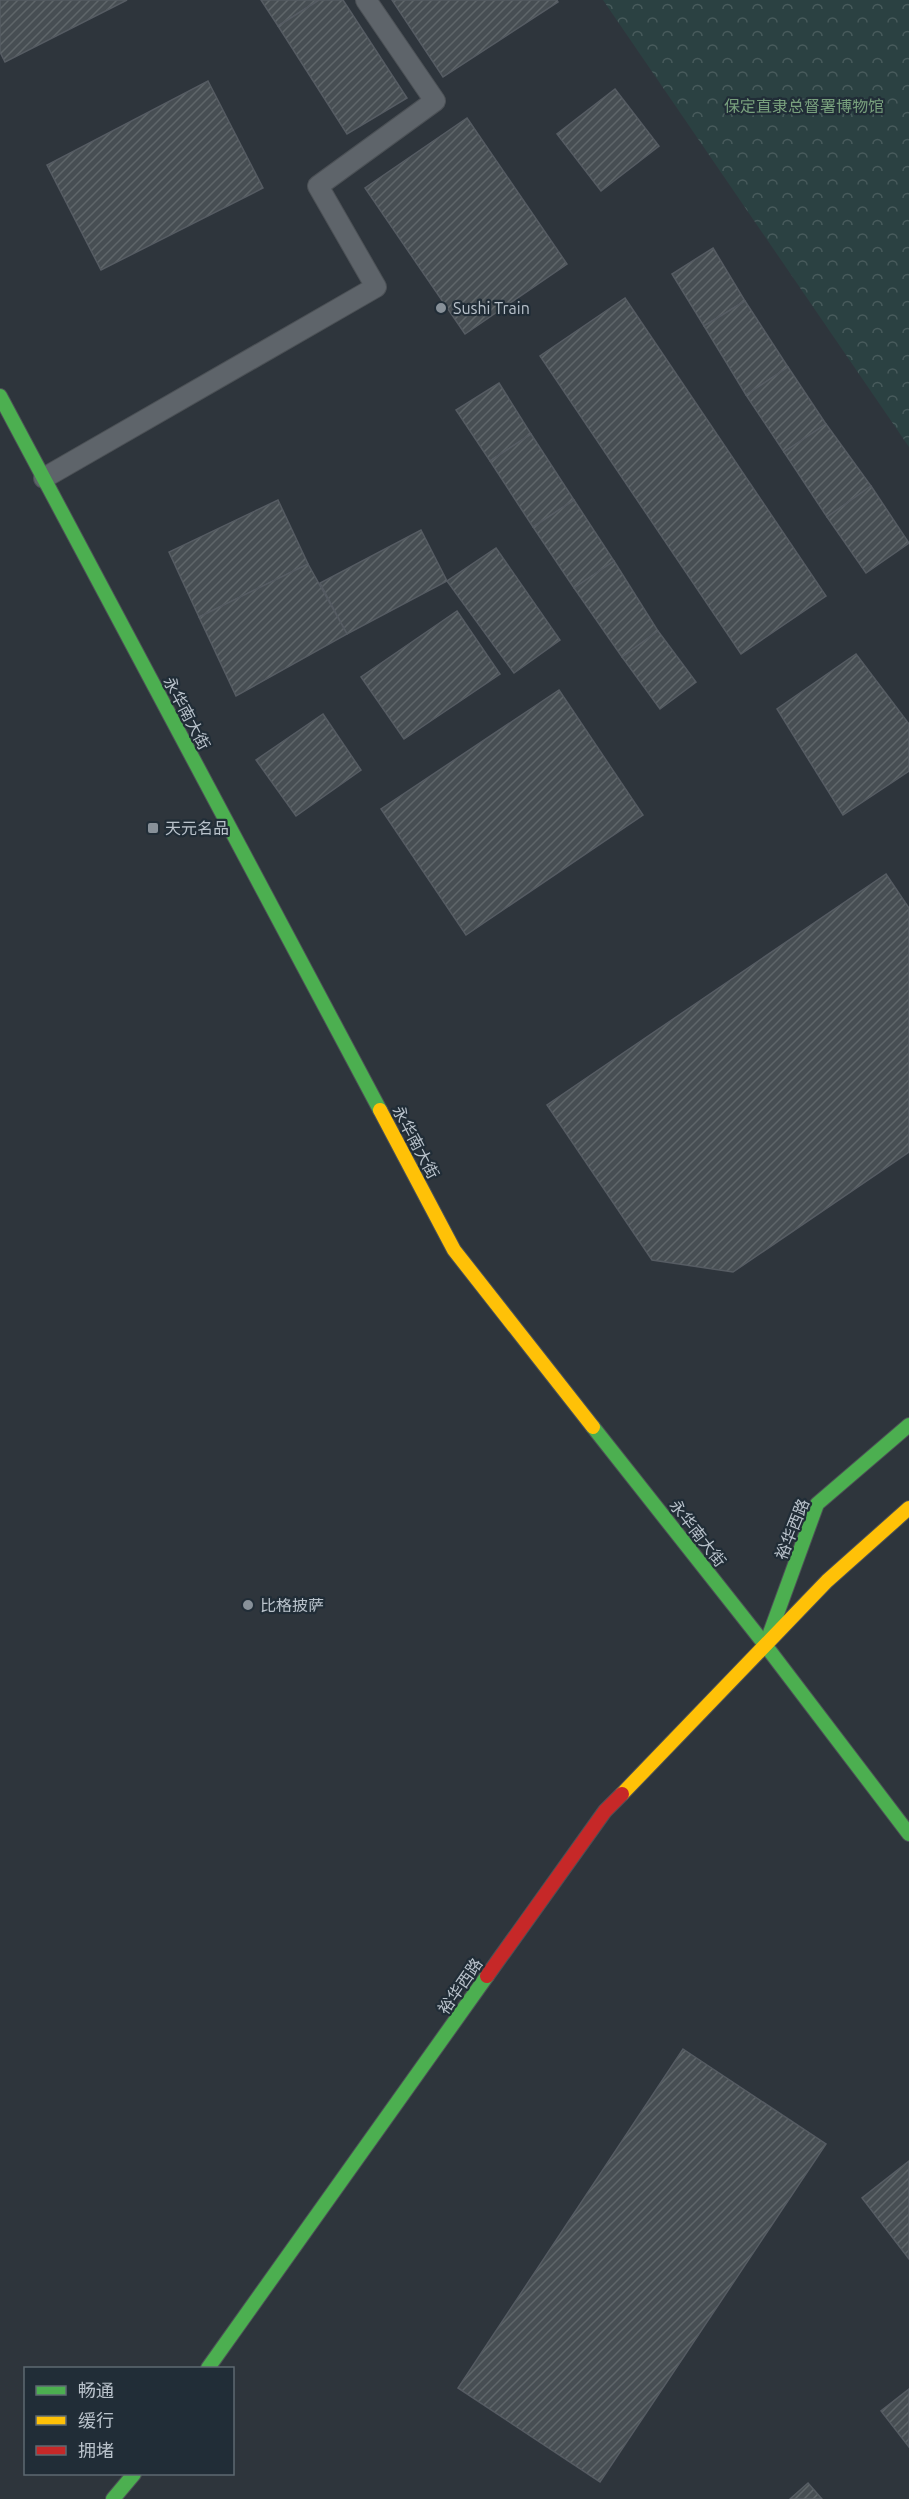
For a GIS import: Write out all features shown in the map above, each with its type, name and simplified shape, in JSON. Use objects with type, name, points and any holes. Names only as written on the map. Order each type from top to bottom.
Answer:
[{"type":"street","name":"永华南大街","points":[[0,396],[454,1250],[766,1646],[909,1834]]},
{"type":"street","name":"裕华西路","points":[[766,1646],[817,1504],[909,1425]]},
{"type":"street","name":"裕华西路","points":[[209,2367],[604,1811],[827,1581],[909,1508]]},
{"type":"street","points":[[113,2499],[133,2475]]},
{"type":"lane","points":[[44,478],[376,287],[318,186],[435,101],[366,0]]},
{"type":"green space","name":"保定直隶总督署博物馆","points":[[603,0],[909,0],[909,447]]},
{"type":"building","points":[[0,0],[127,0],[5,62],[0,52]]},
{"type":"building","points":[[261,0],[319,0],[278,26]]},
{"type":"building","points":[[319,0],[343,0],[407,98],[347,134],[278,26]]},
{"type":"building","points":[[392,0],[557,0],[558,2],[443,77]]},
{"type":"building","points":[[208,81],[263,188],[101,270],[47,165]]},
{"type":"building","points":[[615,89],[659,146],[601,191],[557,134]]},
{"type":"building","points":[[467,118],[567,264],[465,334],[365,188]]},
{"type":"building","points":[[713,248],[745,301],[704,326],[672,274]]},
{"type":"building","points":[[625,298],[826,596],[741,654],[540,356]]},
{"type":"building","points":[[745,301],[788,367],[746,395],[704,326]]},
{"type":"building","points":[[788,367],[826,424],[784,452],[746,395]]},
{"type":"building","points":[[499,383],[531,434],[490,461],[456,410]]},
{"type":"building","points":[[826,424],[871,486],[827,517],[784,452]]},
{"type":"building","points":[[531,434],[574,500],[533,527],[490,461]]},
{"type":"building","points":[[871,486],[909,543],[866,573],[827,517]]},
{"type":"building","points":[[278,500],[308,564],[199,617],[169,552]]},
{"type":"building","points":[[574,500],[614,561],[574,588],[533,527]]},
{"type":"building","points":[[421,530],[447,581],[347,634],[320,583]]},
{"type":"building","points":[[496,548],[560,640],[514,673],[447,581]]},
{"type":"building","points":[[614,561],[658,631],[622,657],[574,588]]},
{"type":"building","points":[[308,564],[347,634],[236,696],[199,617]]},
{"type":"building","points":[[457,611],[500,674],[404,739],[361,677]]},
{"type":"building","points":[[658,631],[696,682],[660,709],[622,657]]},
{"type":"building","points":[[856,654],[909,724],[909,771],[843,815],[777,709]]},
{"type":"building","points":[[559,690],[643,815],[466,935],[381,809]]},
{"type":"building","points":[[323,714],[361,770],[296,816],[256,760]]},
{"type":"building","points":[[886,874],[909,908],[909,1152],[733,1272],[652,1260],[547,1105]]},
{"type":"building","points":[[683,2049],[826,2144],[600,2482],[458,2388]]},
{"type":"building","points":[[909,2161],[909,2259],[862,2198]]},
{"type":"building","points":[[909,2389],[909,2447],[881,2411]]},
{"type":"building","points":[[808,2483],[822,2499],[790,2499]]},
{"type":"traffic: fast","points":[[0,396],[380,1110]]},
{"type":"traffic: fast","points":[[770,1633],[817,1504],[909,1425]]},
{"type":"traffic: fast","points":[[593,1427],[766,1646],[909,1834]]},
{"type":"traffic: fast","points":[[209,2367],[487,1976]]},
{"type":"traffic: fast","points":[[113,2499],[133,2475]]},
{"type":"traffic: slow","points":[[380,1110],[454,1250],[593,1427]]},
{"type":"traffic: slow","points":[[622,1794],[827,1581],[909,1508]]},
{"type":"traffic: jam","points":[[487,1976],[605,1811],[622,1794]]},
{"type":"place","name":"Sushi Train","points":[[441,308]]},
{"type":"place","name":"天元名品","points":[[153,828]]},
{"type":"place","name":"比格披萨","points":[[248,1605]]}]
